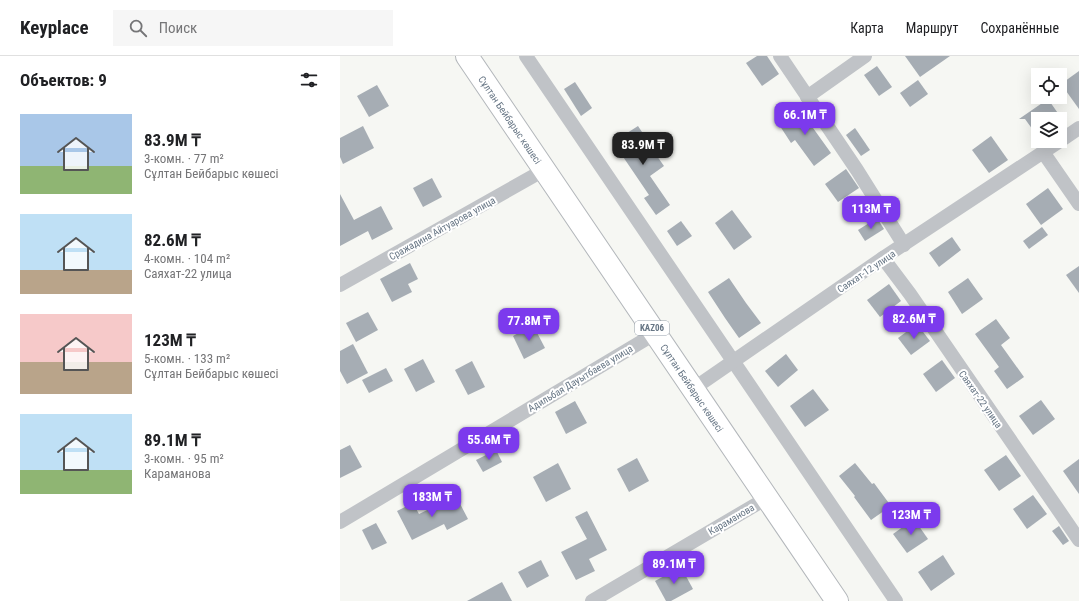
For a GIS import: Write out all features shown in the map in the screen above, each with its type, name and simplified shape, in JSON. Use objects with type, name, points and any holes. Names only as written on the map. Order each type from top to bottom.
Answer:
[{"type":"main road","name":"Сұлтан Бейбарыс көшесі","points":[[467,56],[837,601]]},
{"type":"street","points":[[526,56],[896,601]]},
{"type":"street","points":[[780,56],[857,170],[904,245]]},
{"type":"street","points":[[807,97],[865,56]]},
{"type":"street","name":"Саяхат-12 улица","points":[[1067,136],[1079,128]]},
{"type":"street","name":"Саяхат-12 улица","points":[[693,389],[883,258],[1050,148]]},
{"type":"street","points":[[1044,152],[1079,204]]},
{"type":"street","name":"Сражадина Айтуарова улица","points":[[340,285],[544,170]]},
{"type":"street","name":"Саяхат-22 улица","points":[[883,258],[910,294],[1079,540]]},
{"type":"street","name":"Адильбая Дауытбаева улица","points":[[340,522],[656,333]]},
{"type":"street","name":"Караманова","points":[[592,601],[767,498]]},
{"type":"building","points":[[757,56],[767,56],[779,74],[762,86],[746,63]]},
{"type":"building","points":[[905,56],[950,56],[920,77]]},
{"type":"building","points":[[877,66],[892,87],[879,96],[864,75]]},
{"type":"building","points":[[1079,71],[1079,109],[1067,92],[1067,80]]},
{"type":"building","points":[[918,80],[928,94],[910,107],[900,93]]},
{"type":"building","points":[[575,82],[592,108],[581,116],[564,89]]},
{"type":"building","points":[[377,85],[389,106],[369,117],[357,96]]},
{"type":"building","points":[[1041,104],[1052,104],[1057,112],[1031,112],[1031,127],[1025,119],[1019,119]]},
{"type":"building","points":[[800,108],[831,153],[814,166],[795,140],[791,143],[778,123]]},
{"type":"building","points":[[363,126],[374,148],[343,164],[340,157],[340,138]]},
{"type":"building","points":[[638,126],[664,166],[650,176],[670,205],[656,215],[644,198],[649,195],[613,142]]},
{"type":"building","points":[[855,128],[870,150],[861,156],[846,135]]},
{"type":"building","points":[[991,136],[1008,160],[989,173],[972,150]]},
{"type":"building","points":[[846,169],[859,188],[838,202],[825,184]]},
{"type":"building","points":[[432,178],[442,197],[423,207],[413,188]]},
{"type":"building","points":[[1048,188],[1063,209],[1041,225],[1026,204]]},
{"type":"building","points":[[340,194],[354,220],[381,206],[393,229],[372,240],[368,231],[340,246]]},
{"type":"building","points":[[732,210],[752,237],[734,250],[715,223]]},
{"type":"building","points":[[877,218],[884,229],[865,241],[858,230]]},
{"type":"building","points":[[681,221],[692,236],[677,246],[667,231]]},
{"type":"building","points":[[1042,227],[1048,235],[1029,249],[1023,241]]},
{"type":"building","points":[[952,237],[961,250],[939,267],[929,253]]},
{"type":"building","points":[[410,263],[418,279],[408,284],[412,292],[392,302],[380,279]]},
{"type":"building","points":[[1079,266],[1079,293],[1066,275]]},
{"type":"building","points":[[729,278],[761,323],[739,338],[708,292]]},
{"type":"building","points":[[968,278],[983,299],[962,314],[948,292]]},
{"type":"building","points":[[889,284],[901,301],[880,317],[867,300]]},
{"type":"building","points":[[368,312],[378,330],[356,342],[346,323]]},
{"type":"building","points":[[996,319],[1010,338],[1001,345],[1024,377],[1007,389],[994,371],[999,367],[975,334]]},
{"type":"building","points":[[917,324],[930,341],[911,355],[898,338]]},
{"type":"building","points":[[533,325],[545,348],[524,359],[513,336]]},
{"type":"building","points":[[353,344],[368,373],[347,384],[340,371],[340,351]]},
{"type":"building","points":[[786,354],[798,370],[778,387],[765,371]]},
{"type":"building","points":[[423,359],[435,382],[416,392],[404,369]]},
{"type":"building","points":[[942,360],[955,378],[936,392],[923,374]]},
{"type":"building","points":[[472,361],[485,387],[468,395],[455,370]]},
{"type":"building","points":[[386,368],[393,381],[369,393],[362,380]]},
{"type":"building","points":[[813,389],[829,410],[805,427],[790,406]]},
{"type":"building","points":[[1041,400],[1055,419],[1033,435],[1019,416]]},
{"type":"building","points":[[575,401],[587,423],[566,434],[555,412]]},
{"type":"building","points":[[350,445],[362,467],[340,478],[340,450]]},
{"type":"building","points":[[496,450],[502,462],[483,472],[476,460]]},
{"type":"building","points":[[1006,455],[1021,476],[999,491],[984,470]]},
{"type":"building","points":[[637,458],[649,481],[629,492],[617,469]]},
{"type":"building","points":[[1079,459],[1079,494],[1063,471]]},
{"type":"building","points":[[558,463],[571,489],[546,502],[533,477]]},
{"type":"building","points":[[855,463],[872,484],[874,483],[891,506],[871,520],[839,476]]},
{"type":"building","points":[[1033,495],[1047,514],[1027,529],[1013,509]]},
{"type":"building","points":[[456,496],[468,519],[447,530],[444,524],[412,540],[397,511],[413,503],[419,514]]},
{"type":"building","points":[[587,511],[607,550],[589,559],[595,571],[576,580],[561,552],[587,539],[575,517]]},
{"type":"building","points":[[914,519],[928,539],[907,553],[893,534]]},
{"type":"building","points":[[376,523],[387,543],[372,550],[362,530]]},
{"type":"building","points":[[1059,526],[1069,541],[1063,545],[1052,531]]},
{"type":"building","points":[[943,555],[955,574],[931,591],[918,572]]},
{"type":"building","points":[[541,560],[549,576],[527,588],[518,572]]},
{"type":"building","points":[[681,567],[693,589],[671,601],[666,601],[655,581]]},
{"type":"building","points":[[502,582],[512,601],[467,601]]}]
